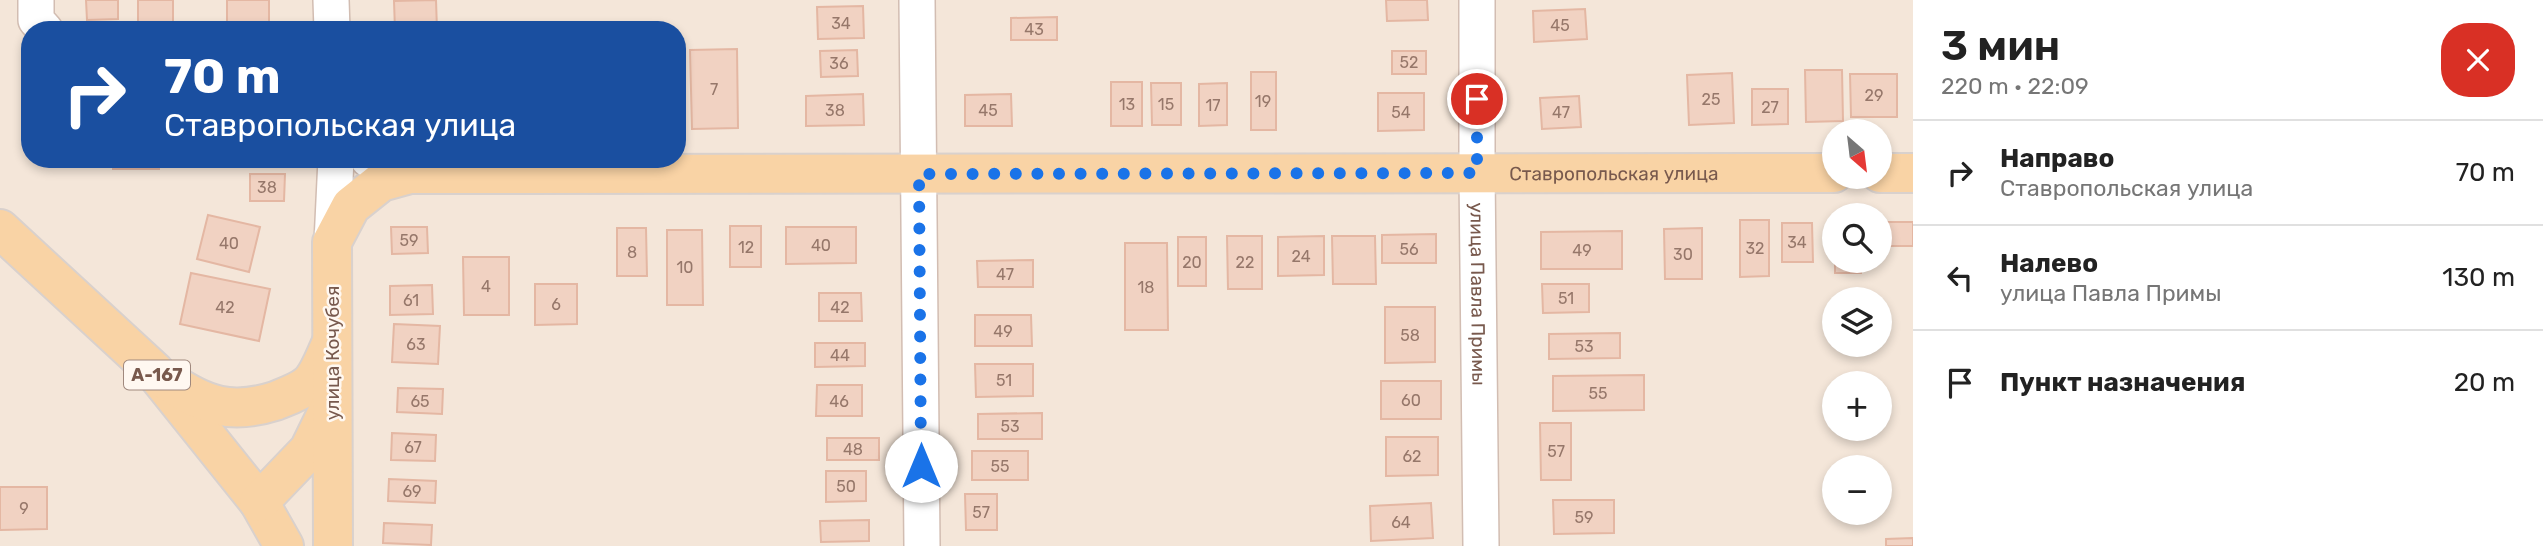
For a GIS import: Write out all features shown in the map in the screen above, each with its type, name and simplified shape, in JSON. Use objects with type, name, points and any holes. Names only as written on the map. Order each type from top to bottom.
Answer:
[{"type":"main road","name":"Ставропольская улица","points":[[332,242],[351,206],[381,182],[383,168],[411,174],[1822,173]]},
{"type":"main road","points":[[1892,173],[1913,173]]},
{"type":"main road","name":"А-167","points":[[0,229],[154,371],[259,502],[284,546]]},
{"type":"main road","name":"улица Кочубея","points":[[332,242],[333,546]]},
{"type":"main road","points":[[154,371],[191,397],[228,409],[253,408],[287,397],[309,384],[332,342]]},
{"type":"main road","points":[[259,502],[309,450],[333,402]]},
{"type":"street","points":[[36,0],[37,21]]},
{"type":"street","points":[[331,0],[332,21]]},
{"type":"street","points":[[917,0],[922,546]]},
{"type":"street","name":"улица Павла Примы","points":[[1477,0],[1481,546]]},
{"type":"street","name":"улица Кочубея","points":[[332,242],[336,168]]},
{"type":"shaded area","points":[[0,0],[1913,0],[1913,546],[0,546]]},
{"type":"building","points":[[86,0],[118,0],[118,19],[87,20]]},
{"type":"building","points":[[138,0],[173,0],[173,21],[138,21]]},
{"type":"building","points":[[227,0],[269,0],[269,21],[227,21]]},
{"type":"building","points":[[436,0],[437,21],[395,21],[394,1]]},
{"type":"building","points":[[1386,0],[1427,0],[1428,20],[1387,21]]},
{"type":"building","points":[[863,6],[864,38],[818,39],[817,7]]},
{"type":"building","points":[[1585,9],[1587,39],[1534,42],[1533,11]]},
{"type":"building","points":[[1057,17],[1057,40],[1011,40],[1011,18]]},
{"type":"building","points":[[737,49],[738,128],[692,129],[690,50]]},
{"type":"building","points":[[857,50],[858,76],[821,77],[820,51]]},
{"type":"building","points":[[1392,51],[1426,51],[1426,74],[1392,74]]},
{"type":"building","points":[[1805,70],[1842,70],[1843,119],[1806,122]]},
{"type":"building","points":[[1251,72],[1276,72],[1276,130],[1251,130]]},
{"type":"building","points":[[1732,73],[1734,123],[1689,125],[1687,75]]},
{"type":"building","points":[[1850,74],[1897,74],[1897,117],[1851,117]]},
{"type":"building","points":[[1111,82],[1142,82],[1142,126],[1111,126]]},
{"type":"building","points":[[1151,83],[1181,83],[1181,125],[1152,125]]},
{"type":"building","points":[[1227,83],[1227,125],[1199,126],[1199,84]]},
{"type":"building","points":[[1752,89],[1788,89],[1788,124],[1752,125]]},
{"type":"building","points":[[1378,93],[1424,93],[1424,130],[1378,131]]},
{"type":"building","points":[[863,94],[864,125],[806,126],[806,96]]},
{"type":"building","points":[[1011,94],[1012,126],[965,126],[965,95]]},
{"type":"building","points":[[1579,96],[1581,127],[1542,129],[1540,98]]},
{"type":"building","points":[[113,168],[159,168],[159,169]]},
{"type":"building","points":[[250,174],[285,174],[284,201],[250,201]]},
{"type":"building","points":[[208,215],[260,227],[249,272],[197,259]]},
{"type":"building","points":[[1740,220],[1769,220],[1769,276],[1740,277]]},
{"type":"building","points":[[1892,222],[1913,222],[1913,246],[1892,246]]},
{"type":"building","points":[[1782,223],[1812,223],[1813,262],[1782,262]]},
{"type":"building","points":[[730,226],[761,226],[761,267],[730,267]]},
{"type":"building","points":[[391,227],[427,227],[428,253],[392,254]]},
{"type":"building","points":[[786,227],[856,227],[856,263],[786,264]]},
{"type":"building","points":[[617,228],[646,228],[647,276],[617,276]]},
{"type":"building","points":[[1702,228],[1702,279],[1665,279],[1664,229]]},
{"type":"building","points":[[667,230],[702,230],[703,305],[667,305]]},
{"type":"building","points":[[1622,231],[1622,269],[1541,269],[1541,232]]},
{"type":"building","points":[[1436,234],[1436,263],[1382,263],[1382,235]]},
{"type":"building","points":[[1227,236],[1262,236],[1262,289],[1228,289]]},
{"type":"building","points":[[1324,236],[1324,275],[1278,276],[1278,237]]},
{"type":"building","points":[[1332,236],[1375,236],[1376,284],[1333,284]]},
{"type":"building","points":[[1178,237],[1206,237],[1206,286],[1178,286]]},
{"type":"building","points":[[1125,243],[1167,243],[1168,330],[1125,330]]},
{"type":"building","points":[[463,257],[509,257],[509,315],[464,315]]},
{"type":"building","points":[[1033,260],[1033,287],[978,287],[977,261]]},
{"type":"building","points":[[191,273],[270,289],[259,341],[180,324]]},
{"type":"building","points":[[535,284],[577,284],[577,324],[535,325]]},
{"type":"building","points":[[1542,284],[1589,284],[1589,312],[1543,313]]},
{"type":"building","points":[[432,285],[433,314],[390,315],[390,286]]},
{"type":"building","points":[[819,293],[861,293],[862,321],[819,321]]},
{"type":"building","points":[[1385,307],[1435,307],[1435,362],[1385,363]]},
{"type":"building","points":[[975,315],[1031,315],[1032,346],[975,346]]},
{"type":"building","points":[[394,324],[440,326],[438,364],[392,362]]},
{"type":"building","points":[[1620,333],[1620,358],[1549,359],[1549,334]]},
{"type":"building","points":[[815,343],[865,343],[865,366],[815,367]]},
{"type":"building","points":[[975,364],[1033,364],[1033,396],[976,397]]},
{"type":"building","points":[[1644,375],[1644,410],[1553,411],[1553,376]]},
{"type":"building","points":[[1381,381],[1441,381],[1441,419],[1381,419]]},
{"type":"building","points":[[817,385],[862,385],[862,416],[816,416]]},
{"type":"building","points":[[398,388],[443,389],[442,414],[397,412]]},
{"type":"building","points":[[1042,413],[1042,439],[978,439],[978,414]]},
{"type":"building","points":[[1540,423],[1571,423],[1571,480],[1541,480]]},
{"type":"building","points":[[392,433],[436,435],[435,461],[391,460]]},
{"type":"building","points":[[1386,437],[1438,437],[1438,475],[1386,476]]},
{"type":"building","points":[[827,438],[879,438],[879,460],[827,460]]},
{"type":"building","points":[[972,451],[1028,451],[1028,480],[972,480]]},
{"type":"building","points":[[826,471],[866,471],[866,501],[826,502]]},
{"type":"building","points":[[389,479],[436,481],[435,503],[388,501]]},
{"type":"building","points":[[0,487],[47,487],[47,529],[0,530]]},
{"type":"building","points":[[965,494],[997,494],[997,530],[966,530]]},
{"type":"building","points":[[1553,500],[1614,500],[1614,533],[1554,534]]},
{"type":"building","points":[[1431,503],[1433,538],[1371,541],[1370,506]]},
{"type":"building","points":[[869,520],[869,541],[821,542],[820,521]]},
{"type":"building","points":[[384,523],[432,525],[431,545],[383,543]]},
{"type":"building","points":[[1913,538],[1913,546],[1886,546],[1886,539]]},
{"type":"route","points":[[921,466],[919,174],[1477,173],[1477,99]]}]
